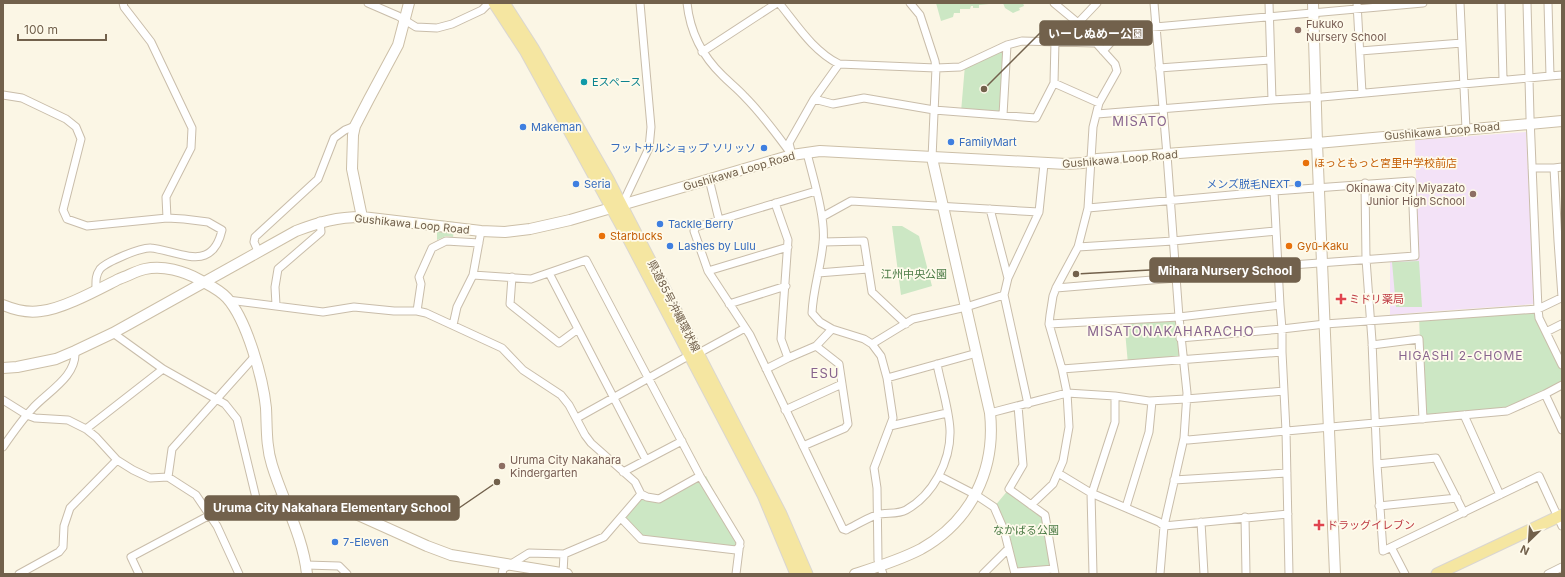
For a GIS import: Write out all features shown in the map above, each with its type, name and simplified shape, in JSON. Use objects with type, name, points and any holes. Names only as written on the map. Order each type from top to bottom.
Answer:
[{"type":"main road","points":[[362,217],[352,169],[353,135],[356,126],[398,45],[410,3]]},
{"type":"main road","name":"県道85号沖縄環状線","points":[[494,3],[526,52],[617,206],[694,354],[782,514],[807,574]]},
{"type":"main road","name":"県道85号沖縄環状線","points":[[504,3],[533,48],[608,178],[617,206]]},
{"type":"main road","points":[[1313,8],[1317,142],[1335,574]]},
{"type":"main road","name":"Gushikawa Loop Road","points":[[3,368],[17,367],[56,359],[75,351],[113,333],[296,231],[320,221],[345,217],[362,217],[481,231],[505,232],[530,230],[570,220],[792,155],[807,153],[820,152],[1044,164],[1071,164],[1091,162],[1097,159],[1167,155],[1562,121]]},
{"type":"main road","points":[[855,574],[882,570],[915,552],[943,534],[961,516],[976,495],[989,458],[991,437],[990,414],[932,158]]},
{"type":"main road","points":[[3,305],[25,311],[41,311],[58,307],[146,268],[174,269],[204,282],[221,293],[228,300],[242,322],[255,356],[264,394],[268,446],[272,465],[292,516],[307,569]]},
{"type":"main road","name":"県道85号沖縄環状線","points":[[694,354],[763,495],[796,574]]},
{"type":"main road","points":[[292,516],[325,509],[339,508],[347,510],[440,551],[467,558],[565,574]]},
{"type":"main road","points":[[1437,574],[1453,571],[1561,519]]},
{"type":"street","points":[[123,3],[124,7],[151,42],[192,128],[192,148],[166,196],[167,218]]},
{"type":"street","points":[[368,3],[405,20],[416,27],[437,28],[452,24],[482,10],[489,3]]},
{"type":"street","points":[[617,206],[649,148],[651,128],[640,3]]},
{"type":"street","points":[[687,3],[693,33],[702,52],[722,76],[745,97],[774,130],[792,155]]},
{"type":"street","points":[[702,52],[778,3],[816,49],[828,59],[839,64],[936,68],[965,65],[1007,45],[1022,41],[1094,43]]},
{"type":"street","points":[[910,3],[920,15],[936,68],[932,158]]},
{"type":"street","points":[[1031,505],[1054,484],[1063,461],[1069,427],[1067,393],[1062,369],[1049,324],[1053,296],[1078,247],[1088,208],[1093,128],[1099,103],[1117,71],[1115,64],[1094,43],[1078,23],[1054,3]]},
{"type":"street","points":[[1078,23],[1097,3]]},
{"type":"street","points":[[1154,3],[1186,399],[1184,438],[1164,526],[1160,574]]},
{"type":"street","points":[[1269,3],[1272,100]]},
{"type":"street","points":[[1103,51],[1122,30],[1269,17],[1313,8],[1423,3]]},
{"type":"street","points":[[1460,3],[1466,129]]},
{"type":"street","points":[[1501,3],[1504,80]]},
{"type":"street","points":[[1526,3],[1538,309],[1539,318],[1562,365]]},
{"type":"street","points":[[1548,3],[1550,76]]},
{"type":"street","points":[[1358,6],[1362,93]]},
{"type":"street","points":[[814,99],[833,104],[864,98],[934,110],[1036,118],[1054,83],[1055,41]]},
{"type":"street","points":[[1360,51],[1462,43]]},
{"type":"street","points":[[1002,115],[1007,45]]},
{"type":"street","points":[[1159,68],[1270,60]]},
{"type":"street","points":[[792,155],[789,143],[814,99],[839,64]]},
{"type":"street","points":[[1097,114],[1163,110],[1562,75]]},
{"type":"street","points":[[1054,83],[1099,103]]},
{"type":"street","points":[[3,95],[22,98],[66,119],[76,127],[82,139],[63,210],[67,219],[87,226],[167,218],[184,218],[208,222],[222,230],[219,242],[206,255],[194,257],[149,248],[126,255],[101,268],[96,277],[96,290]]},
{"type":"street","points":[[258,251],[254,242],[256,237],[318,179],[334,138],[345,130],[356,126]]},
{"type":"street","points":[[807,153],[822,217],[824,242],[812,297],[812,313],[820,322],[832,329],[864,339],[872,344],[881,356],[887,378],[893,418],[874,468],[877,488],[878,560],[882,570]]},
{"type":"street","points":[[1028,404],[1004,295],[1008,278],[1039,212],[1044,164]]},
{"type":"street","points":[[1532,168],[1562,167]]},
{"type":"street","points":[[1180,338],[1325,324],[1538,309],[1562,297],[1560,240],[1554,168]]},
{"type":"street","points":[[709,179],[719,220]]},
{"type":"street","points":[[1056,288],[1176,278],[1278,266],[1415,256],[1412,181],[1365,183],[1170,202],[1088,208]]},
{"type":"street","points":[[1365,183],[1366,259],[1372,344],[1374,424],[1383,551],[1539,476],[1561,519]]},
{"type":"street","points":[[816,191],[696,227],[694,231],[708,271],[745,328],[842,529],[846,530],[877,515],[898,513],[911,507],[932,487],[939,476],[948,451],[950,430],[937,364]]},
{"type":"street","points":[[1274,191],[1286,431],[1289,574]]},
{"type":"street","points":[[822,217],[851,201],[1039,212]]},
{"type":"street","points":[[776,203],[788,240],[782,339],[788,358]]},
{"type":"street","points":[[990,209],[1008,278]]},
{"type":"street","points":[[276,305],[275,286],[278,269],[321,232],[320,221]]},
{"type":"street","points":[[453,325],[457,307],[472,275],[481,231]]},
{"type":"street","points":[[1078,247],[1173,241],[1276,231]]},
{"type":"street","points":[[417,311],[421,284],[419,277],[432,248],[446,241],[479,243]]},
{"type":"street","points":[[824,242],[864,241],[872,292],[906,324]]},
{"type":"street","points":[[708,271],[788,247]]},
{"type":"street","points":[[472,275],[531,279],[586,260],[700,476],[740,542],[736,574]]},
{"type":"street","points":[[818,273],[868,269]]},
{"type":"street","points":[[549,273],[646,460]]},
{"type":"street","points":[[512,277],[510,304],[559,343],[578,329]]},
{"type":"street","points":[[729,304],[786,286]]},
{"type":"street","points":[[872,344],[913,319],[966,307],[1004,295]]},
{"type":"street","points":[[228,300],[323,312],[354,307],[394,311],[417,311],[426,313],[502,348],[524,370],[561,395],[577,418],[585,435],[635,482],[641,494],[646,497],[659,498],[700,476]]},
{"type":"street","points":[[1049,324],[1179,316],[1280,305]]},
{"type":"street","points":[[1546,332],[1562,324]]},
{"type":"street","points":[[577,418],[745,328]]},
{"type":"street","points":[[766,369],[816,346],[832,329]]},
{"type":"street","points":[[113,333],[163,369],[225,404],[237,419],[257,502]]},
{"type":"street","points":[[1372,344],[1419,339],[1423,418]]},
{"type":"street","points":[[803,446],[845,428],[848,424],[839,364],[816,346]]},
{"type":"street","points":[[1555,350],[1562,346]]},
{"type":"street","points":[[3,447],[27,415],[65,378],[74,365],[75,351]]},
{"type":"street","points":[[1062,369],[1282,352]]},
{"type":"street","points":[[887,378],[977,353]]},
{"type":"street","points":[[168,477],[172,449],[255,356]]},
{"type":"street","points":[[86,429],[163,369]]},
{"type":"street","points":[[785,410],[842,384]]},
{"type":"street","points":[[1184,438],[1188,440],[1507,411],[1546,394],[1562,385]]},
{"type":"street","points":[[990,414],[1067,393],[1115,396],[1152,401],[1284,391]]},
{"type":"street","points":[[1546,394],[1562,430]]},
{"type":"street","points":[[1093,574],[1091,493],[1115,422],[1115,396]]},
{"type":"street","points":[[3,400],[27,415],[35,418],[68,420],[86,429],[96,437],[117,460],[133,470],[150,478],[168,477],[196,495],[211,517],[239,574]]},
{"type":"street","points":[[1126,507],[1149,432],[1152,401]]},
{"type":"street","points":[[939,476],[976,495],[994,507],[1002,524],[1015,573],[1054,571],[1045,515],[1008,489],[1023,465],[1018,406]]},
{"type":"street","points":[[890,426],[947,413]]},
{"type":"street","points":[[1464,415],[1500,495]]},
{"type":"street","points":[[623,472],[682,441]]},
{"type":"street","points":[[1377,464],[1436,458],[1464,513]]},
{"type":"street","points":[[19,574],[59,552],[63,547],[64,526],[70,508],[117,460]]},
{"type":"street","points":[[1058,473],[1091,493],[1126,507],[1164,526],[1288,514]]},
{"type":"street","points":[[1174,480],[1287,473]]},
{"type":"street","points":[[502,574],[503,570],[529,553],[564,554],[604,537],[641,494]]},
{"type":"street","points":[[139,574],[131,557],[211,517],[257,502],[284,498]]},
{"type":"street","points":[[1379,506],[1457,498]]},
{"type":"street","points":[[1245,517],[1246,574]]},
{"type":"street","points":[[621,518],[641,539],[736,550],[740,546]]},
{"type":"street","points":[[1201,522],[1204,574]]},
{"type":"street","points":[[1391,547],[1405,574]]},
{"type":"street","points":[[984,574],[1008,549]]},
{"type":"street","points":[[564,554],[565,574]]},
{"type":"street","points":[[307,569],[339,566],[347,574]]},
{"type":"street","points":[[1548,574],[1562,567]]},
{"type":"shaded area","name":"Okinawa City Miyazato Junior High School","points":[[1526,132],[1535,304],[1390,315],[1390,262],[1418,259],[1415,140]]},
{"type":"green space","points":[[936,3],[999,3],[979,5],[979,8],[973,8],[973,6],[971,6],[970,9],[960,9],[960,13],[954,13],[953,17],[941,21]]},
{"type":"green space","points":[[1003,3],[1023,3],[1024,6],[1019,8],[1020,10],[1013,13],[1005,8]]},
{"type":"green space","points":[[1007,45],[1003,115],[961,112],[965,65]]},
{"type":"green space","points":[[437,220],[455,222],[453,237],[446,236],[437,240]]},
{"type":"green space","name":"江州中央公園","points":[[892,226],[902,226],[919,236],[932,286],[901,295]]},
{"type":"green space","points":[[1419,261],[1422,307],[1396,307],[1392,262]]},
{"type":"green space","points":[[1538,309],[1562,365],[1562,385],[1507,411],[1423,419],[1419,317]]},
{"type":"green space","points":[[1179,317],[1182,359],[1128,364],[1124,320]]},
{"type":"green space","points":[[706,476],[740,541],[736,550],[639,538],[621,517],[641,494],[659,498]]},
{"type":"green space","name":"なかばる公園","points":[[1009,489],[1045,515],[1054,569],[1015,572],[994,507]]},
{"type":"place","name":"Fukuko Nursery School","points":[[1298,30]]},
{"type":"place","name":"Eスペース","points":[[584,82]]},
{"type":"place","name":"いーしぬめー公園","points":[[984,89]]},
{"type":"place","name":"Makeman","points":[[523,127]]},
{"type":"place","name":"FamilyMart","points":[[951,142]]},
{"type":"place","name":"フットサルショップ ソリッソ","points":[[764,148]]},
{"type":"place","name":"ほっともっと宮里中学校前店","points":[[1306,163]]},
{"type":"place","name":"Seria","points":[[576,184]]},
{"type":"place","name":"メンズ脱毛NEXT","points":[[1298,184]]},
{"type":"place","name":"Okinawa City Miyazato Junior High School","points":[[1473,194]]},
{"type":"place","name":"Tackle Berry","points":[[660,224]]},
{"type":"place","name":"Starbucks","points":[[602,236]]},
{"type":"place","name":"Lashes by Lulu","points":[[670,246]]},
{"type":"place","name":"Gyū-Kaku","points":[[1289,246]]},
{"type":"place","name":"Mihara Nursery School","points":[[1076,274]]},
{"type":"place","name":"ミドリ薬局","points":[[1341,299]]},
{"type":"place","name":"Uruma City Nakahara Kindergarten","points":[[502,466]]},
{"type":"place","name":"Uruma City Nakahara Elementary School","points":[[497,482]]},
{"type":"place","name":"ドラッグイレブン","points":[[1319,525]]},
{"type":"place","name":"7-Eleven","points":[[335,542]]},
{"type":"district","name":"MISATO","points":[[1140,121]]},
{"type":"district","name":"MISATONAKAHARACHO","points":[[1171,331]]},
{"type":"district","name":"HIGASHI 2-CHOME","points":[[1461,355]]},
{"type":"district","name":"ESU","points":[[825,373]]}]
